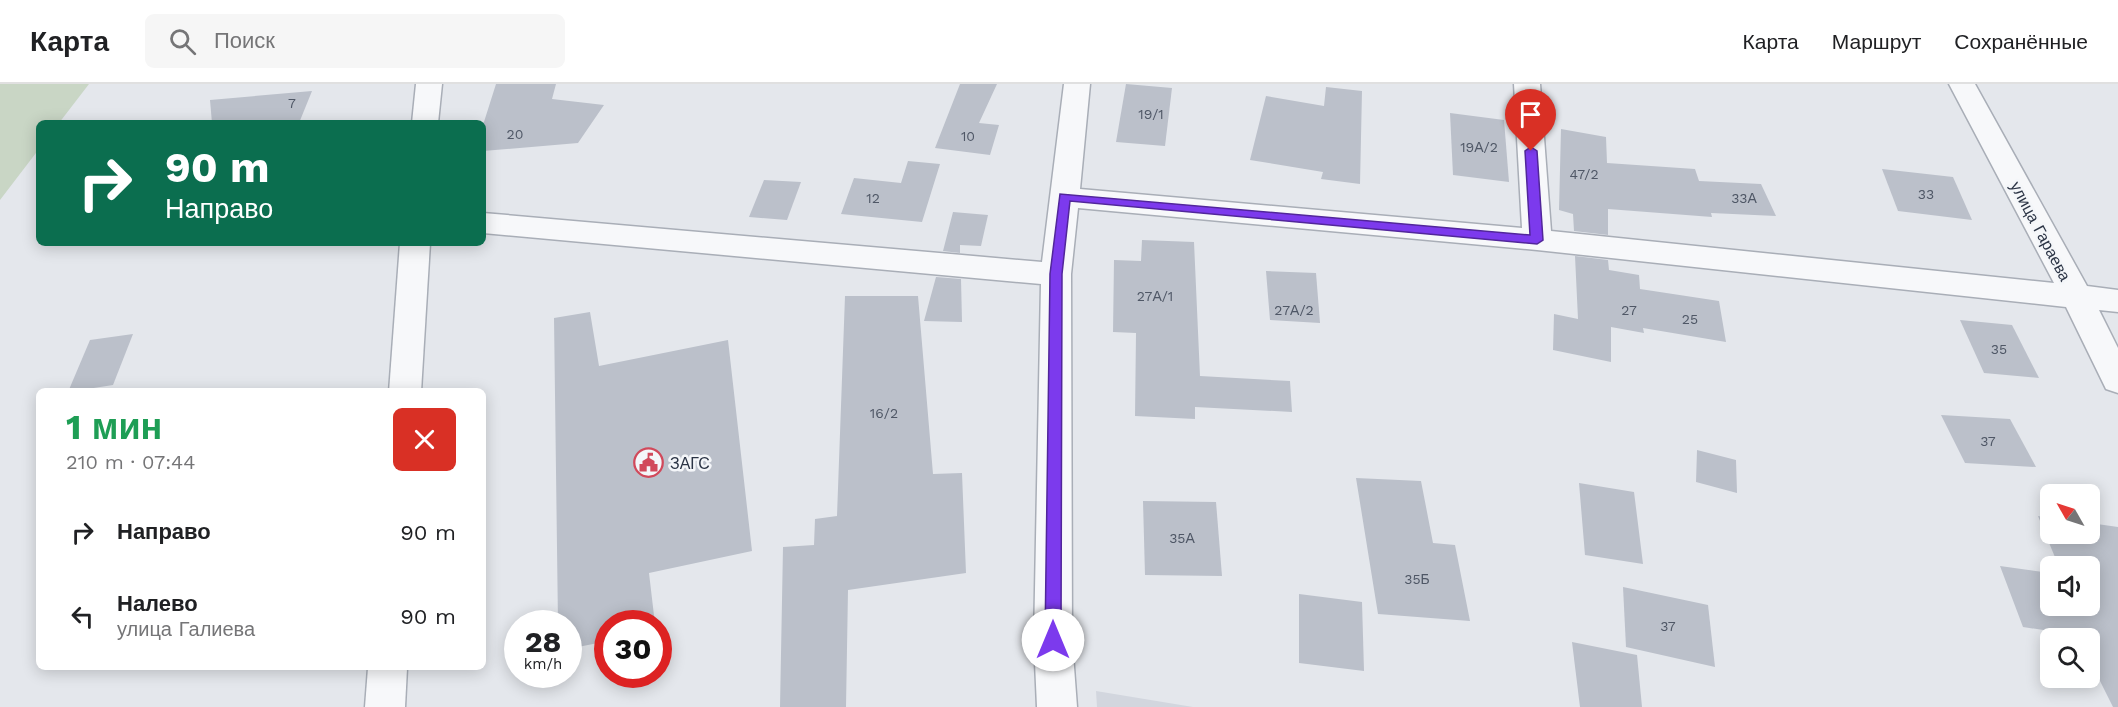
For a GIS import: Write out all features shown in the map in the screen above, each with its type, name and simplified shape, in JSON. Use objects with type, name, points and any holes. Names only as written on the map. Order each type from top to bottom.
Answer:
[{"type":"street","points":[[425,120],[429,84]]},
{"type":"street","points":[[1056,707],[1053,640],[1056,274],[1077,84]]},
{"type":"street","points":[[1527,84],[1537,240]]},
{"type":"street","name":"улица Гараева","points":[[1962,84],[2077,297],[2118,380]]},
{"type":"street","points":[[1064,197],[1537,240],[2118,301]]},
{"type":"street","points":[[486,223],[1056,274]]},
{"type":"street","points":[[405,388],[415,246]]},
{"type":"street","points":[[385,707],[388,670]]},
{"type":"shaded area","points":[[1096,691],[1193,707],[1097,707]]},
{"type":"green space","points":[[0,84],[89,84],[61,120],[36,120],[36,153],[0,200]]},
{"type":"building","points":[[496,84],[556,84],[552,99],[604,105],[578,143],[486,151],[485,120]]},
{"type":"building","points":[[960,84],[997,84],[979,123],[999,125],[990,155],[935,148]]},
{"type":"building","points":[[1126,84],[1172,88],[1165,146],[1116,142]]},
{"type":"building","points":[[1326,87],[1362,91],[1360,184],[1321,179],[1323,172],[1250,160],[1266,96],[1324,106]]},
{"type":"building","points":[[312,91],[300,120],[212,120],[210,100]]},
{"type":"building","points":[[1450,113],[1504,120],[1509,182],[1453,175]]},
{"type":"building","points":[[1561,129],[1606,137],[1607,163],[1695,169],[1699,181],[1761,184],[1776,216],[1711,213],[1712,217],[1608,209],[1608,235],[1574,231],[1573,214],[1559,210]]},
{"type":"building","points":[[908,161],[940,164],[922,222],[841,214],[854,178],[901,183]]},
{"type":"building","points":[[1882,169],[1953,177],[1972,220],[1898,211]]},
{"type":"building","points":[[764,180],[801,182],[787,220],[749,217]]},
{"type":"building","points":[[953,212],[988,215],[981,246],[960,245],[960,253],[943,251]]},
{"type":"building","points":[[1142,240],[1194,242],[1200,376],[1290,381],[1292,412],[1195,407],[1195,419],[1135,416],[1136,333],[1113,332],[1114,260],[1141,261]]},
{"type":"building","points":[[1575,256],[1608,260],[1609,270],[1639,275],[1640,289],[1719,301],[1726,342],[1643,328],[1644,333],[1611,327],[1611,362],[1553,350],[1554,314],[1578,319]]},
{"type":"building","points":[[1266,271],[1316,273],[1320,323],[1270,320]]},
{"type":"building","points":[[936,277],[961,279],[962,322],[924,321]]},
{"type":"building","points":[[845,296],[918,296],[933,474],[962,473],[966,573],[848,590],[846,707],[780,707],[783,547],[814,545],[815,519],[837,516]]},
{"type":"building","name":"ЗАГС","points":[[590,312],[599,366],[728,340],[752,551],[649,573],[653,610],[594,610],[594,644],[582,646],[582,610],[558,610],[554,318]]},
{"type":"building","points":[[1960,320],[2012,325],[2039,378],[1984,373]]},
{"type":"building","points":[[133,334],[113,385],[70,388],[90,340]]},
{"type":"building","points":[[1941,415],[2010,419],[2036,467],[1965,463]]},
{"type":"building","points":[[1697,450],[1736,460],[1737,493],[1696,482]]},
{"type":"building","points":[[1356,478],[1421,481],[1433,543],[1455,545],[1470,621],[1378,614]]},
{"type":"building","points":[[1579,483],[1634,492],[1643,564],[1585,555]]},
{"type":"building","points":[[1143,501],[1216,502],[1222,576],[1145,575]]},
{"type":"building","points":[[2100,524],[2118,527],[2118,707],[2113,707],[2100,681],[2100,628],[2040,630],[2023,627],[2000,566],[2040,572],[2040,616],[2100,616],[2100,556],[2054,556],[2050,544],[2100,544]]},
{"type":"building","points":[[1623,587],[1708,605],[1715,667],[1626,647]]},
{"type":"building","points":[[1299,594],[1362,602],[1364,671],[1299,663]]},
{"type":"building","points":[[1572,642],[1637,655],[1642,707],[1580,707]]},
{"type":"place","name":"ЗАГС","points":[[649,463]]},
{"type":"route","points":[[1053,640],[1056,274],[1064,197],[1537,240],[1531,151]]}]
